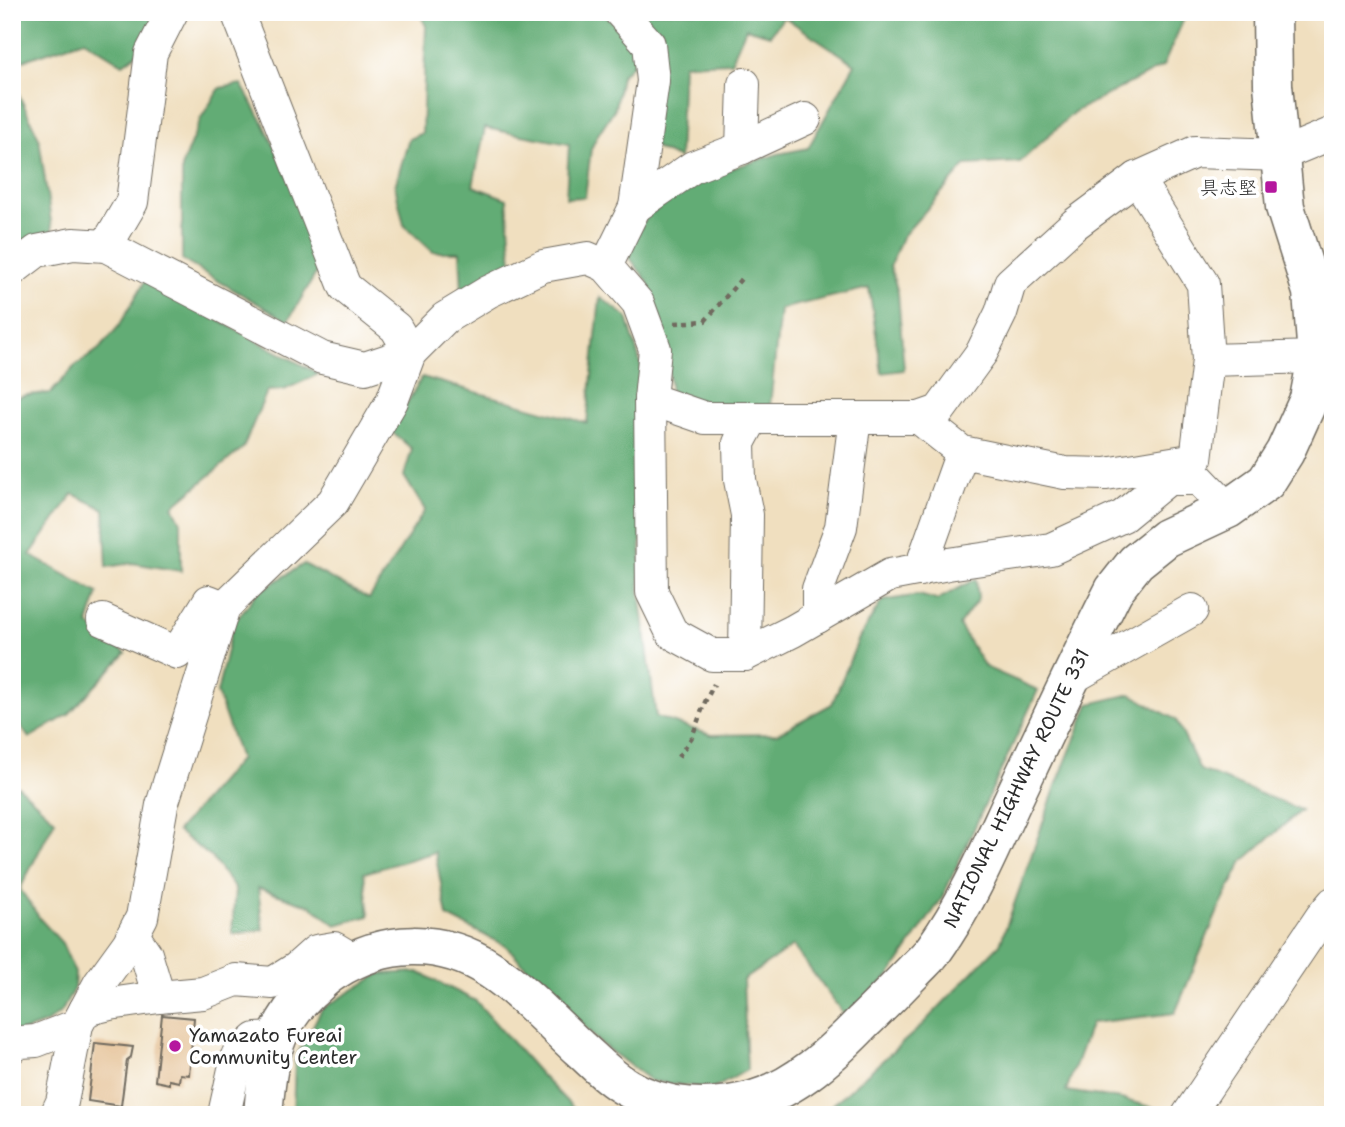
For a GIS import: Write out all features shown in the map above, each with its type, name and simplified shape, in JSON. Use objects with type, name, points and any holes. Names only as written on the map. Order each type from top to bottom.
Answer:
[{"type":"highway","name":"NATIONAL HIGHWAY ROUTE 331","points":[[264,1115],[267,1067],[276,1038],[290,1013],[328,974],[380,950],[401,946],[438,947],[473,959],[510,984],[627,1088],[650,1099],[714,1111],[755,1099],[803,1076],[843,1043],[934,950],[961,907],[988,854],[1114,590],[1136,562],[1166,538],[1228,509],[1266,482],[1284,452],[1321,403],[1317,357],[1322,289],[1285,207],[1273,85],[1272,12]]},
{"type":"street","points":[[106,246],[132,202],[151,53],[172,12]]},
{"type":"street","points":[[237,12],[345,287],[396,328],[410,353]]},
{"type":"street","points":[[606,266],[635,207],[653,81],[649,44],[620,12]]},
{"type":"street","points":[[742,148],[744,84]]},
{"type":"street","points":[[635,207],[693,167],[804,119]]},
{"type":"street","points":[[650,399],[705,418],[919,418],[939,411],[982,352],[1001,313],[1010,283],[1075,225],[1137,178],[1195,152],[1280,155],[1333,133]]},
{"type":"street","points":[[919,418],[962,452],[1065,473],[1106,474],[1196,459],[1208,360],[1203,284],[1137,178]]},
{"type":"street","points":[[12,270],[37,251],[73,244],[106,246],[322,358],[365,368],[410,353]]},
{"type":"street","points":[[56,1115],[62,1102],[81,1018],[99,984],[142,917],[162,805],[224,607],[333,502],[392,401],[410,353],[445,318],[488,292],[543,266],[588,258],[606,266],[638,303],[655,349],[650,399],[652,592],[672,632],[712,655],[737,655],[818,617],[890,575],[1051,549],[1123,516],[1168,479],[1199,479],[1228,509]]},
{"type":"street","points":[[1208,360],[1317,357]]},
{"type":"street","points":[[818,617],[818,589],[841,527],[855,418]]},
{"type":"street","points":[[737,655],[747,515],[740,480],[739,443],[752,419]]},
{"type":"street","points":[[920,569],[962,452]]},
{"type":"street","points":[[103,620],[177,653],[209,601],[224,607]]},
{"type":"street","points":[[1070,679],[1192,610]]},
{"type":"street","points":[[1188,1115],[1333,903]]},
{"type":"street","points":[[133,934],[146,954],[159,997]]},
{"type":"street","points":[[12,1047],[21,1042],[36,1041],[110,1004],[203,993],[236,980],[273,983],[297,968],[316,951],[334,948],[354,960]]},
{"type":"street","points":[[225,1110],[237,1056],[256,1039],[276,1038]]},
{"type":"path","points":[[646,324],[705,321],[741,278]]},
{"type":"path","points":[[678,757],[692,737],[705,702],[737,655]]},
{"type":"green space","points":[[12,12],[160,12],[139,52],[123,64],[84,40],[12,64]]},
{"type":"green space","points":[[419,12],[603,12],[643,53],[621,76],[615,108],[591,149],[585,197],[566,198],[569,144],[485,128],[473,186],[507,199],[512,264],[462,292],[460,252],[433,252],[404,225],[395,186],[409,139],[422,133],[426,26]]},
{"type":"green space","points":[[640,12],[1187,12],[1163,66],[1074,112],[1020,162],[966,165],[902,237],[890,266],[898,293],[904,370],[882,373],[869,288],[780,309],[770,406],[701,405],[671,395],[665,336],[648,282],[626,253],[647,216],[704,177],[778,154],[808,148],[855,64],[784,17],[770,35],[746,28],[731,62],[683,64],[679,159],[655,148]]},
{"type":"green space","points":[[12,80],[39,138],[53,236],[12,246]]},
{"type":"green space","points":[[241,84],[263,122],[296,193],[318,270],[288,321],[182,260],[182,165],[201,118],[220,88]]},
{"type":"green space","points":[[145,281],[319,374],[284,390],[267,391],[243,448],[173,506],[181,522],[181,571],[132,563],[107,567],[104,509],[73,494],[30,555],[98,593],[88,624],[126,653],[68,715],[29,738],[12,714],[12,399],[51,393],[74,367],[99,349],[119,326]]},
{"type":"green space","points":[[600,297],[627,317],[644,376],[640,592],[656,717],[711,735],[777,734],[832,704],[859,638],[882,601],[919,595],[937,600],[976,579],[978,599],[959,625],[985,667],[1038,690],[942,898],[890,975],[845,1016],[793,946],[743,980],[747,1070],[713,1089],[651,1081],[600,1043],[506,946],[447,916],[435,852],[364,873],[369,916],[336,925],[311,906],[258,888],[263,930],[232,934],[235,889],[211,857],[177,831],[240,759],[217,693],[233,624],[257,593],[304,564],[369,599],[425,510],[404,476],[412,449],[391,431],[422,377],[587,423]]},
{"type":"green space","points":[[1131,694],[1176,720],[1200,770],[1301,810],[1243,861],[1217,913],[1175,1013],[1091,1023],[1066,1091],[1121,1099],[1169,1112],[1168,1115],[821,1115],[918,1029],[1000,944],[1057,783],[1089,704]]},
{"type":"green space","points":[[18,786],[55,820],[20,889],[41,920],[62,943],[75,973],[74,988],[62,1011],[46,1023],[12,1035],[12,788]]},
{"type":"green space","points":[[418,972],[476,1001],[580,1115],[293,1115],[295,1059],[322,1009],[380,974]]},
{"type":"building","name":"Yamazato Fureai Community Center","points":[[162,1015],[194,1018],[189,1075],[180,1074],[179,1082],[169,1080],[169,1084],[155,1081]]},
{"type":"building","points":[[95,1043],[133,1047],[131,1057],[127,1060],[121,1106],[88,1101]]},
{"type":"place","name":"具志堅","points":[[1271,187]]},
{"type":"place","name":"Yamazato Fureai Community Center","points":[[175,1046]]}]
